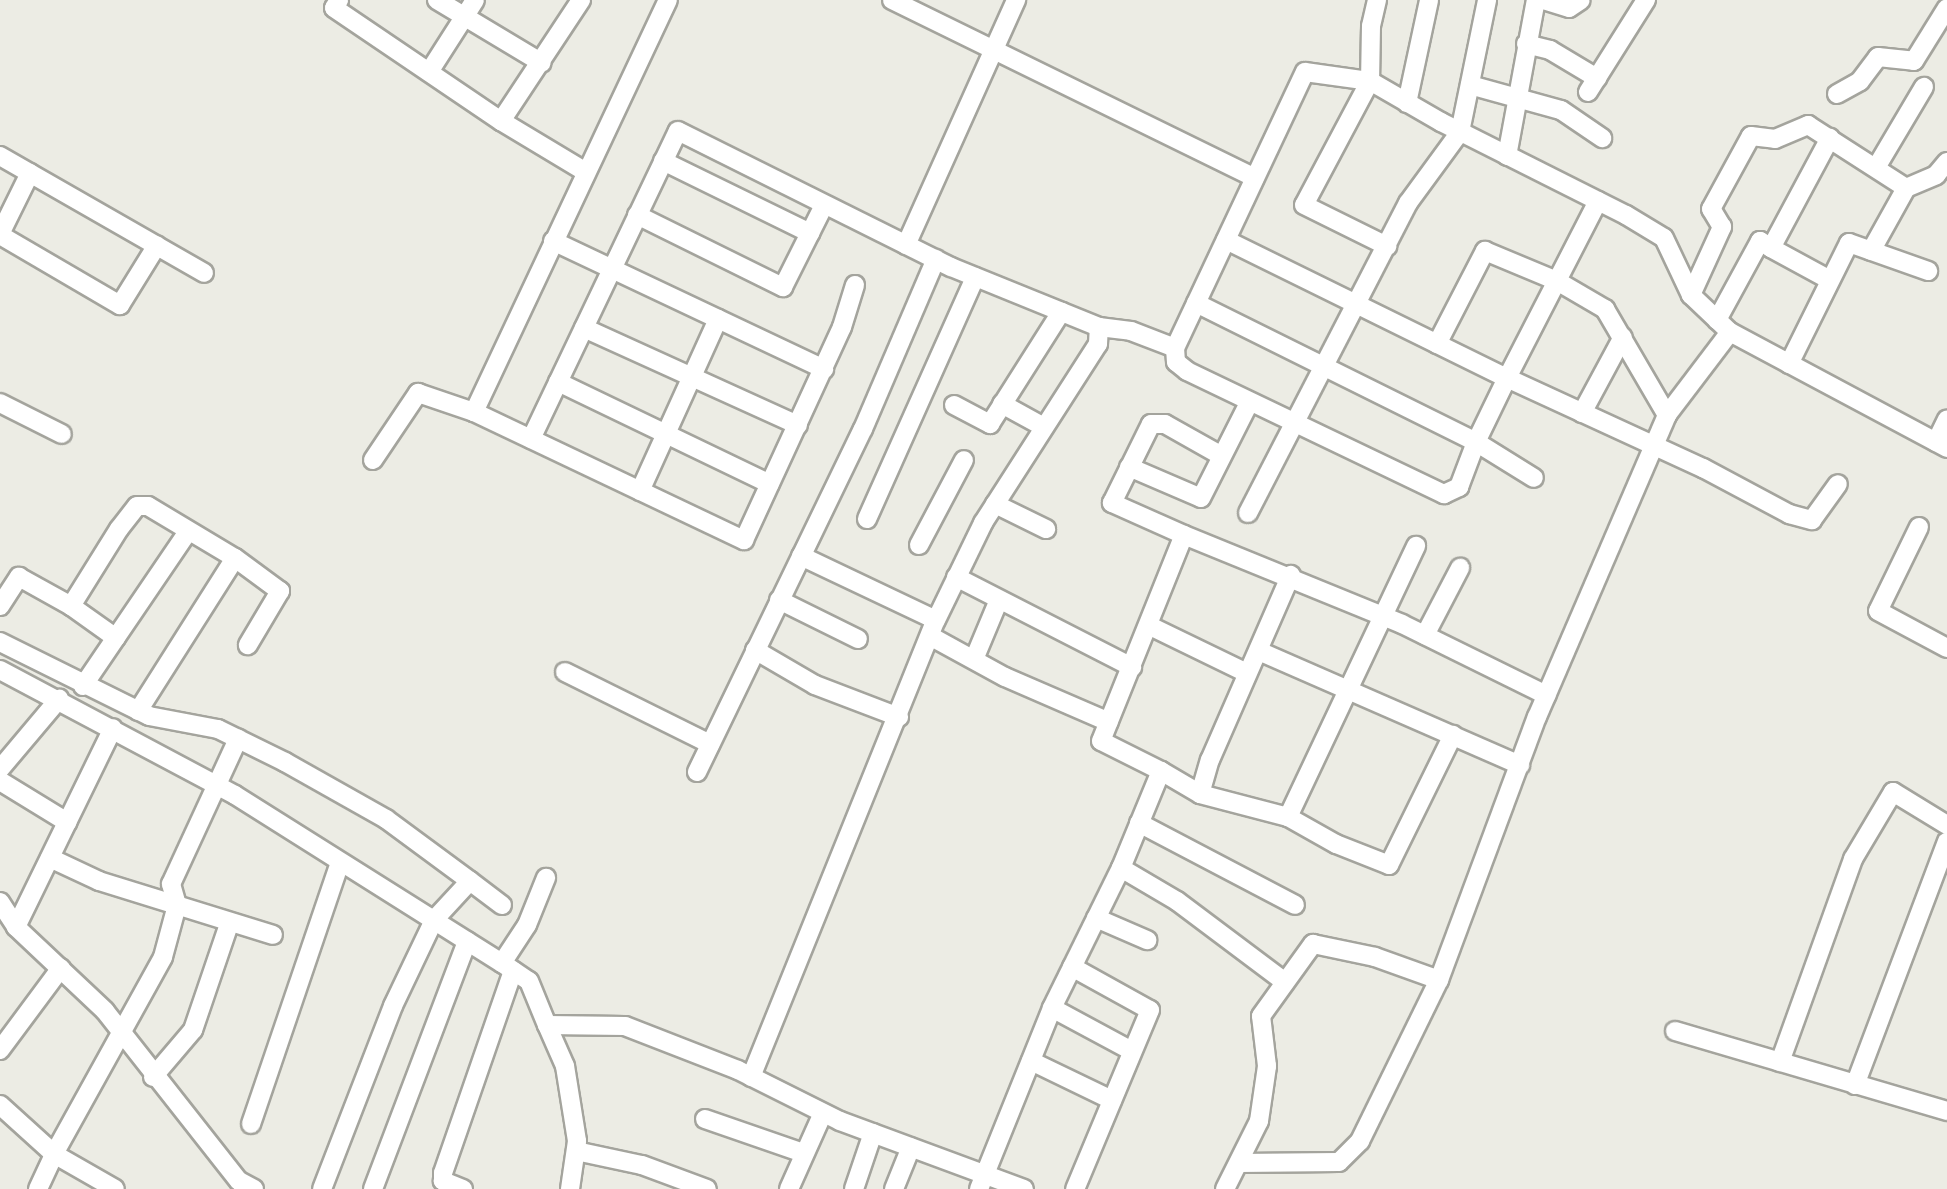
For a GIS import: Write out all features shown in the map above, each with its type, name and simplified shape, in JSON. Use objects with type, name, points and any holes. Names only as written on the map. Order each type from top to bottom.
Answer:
[{"type":"street","points":[[437,0],[542,63]]},
{"type":"street","points":[[429,72],[475,0]]},
{"type":"street","points":[[501,121],[542,63],[580,0]]},
{"type":"street","points":[[474,412],[668,0]]},
{"type":"street","points":[[892,0],[1255,178]]},
{"type":"street","points":[[905,245],[1016,0]]},
{"type":"street","points":[[1377,0],[1371,26],[1370,82],[1304,205],[1387,246]]},
{"type":"street","points":[[1407,103],[1429,0]]},
{"type":"street","points":[[1248,513],[1326,369],[1408,203],[1460,132],[1487,0]]},
{"type":"street","points":[[1507,156],[1536,0]]},
{"type":"street","points":[[1543,0],[1569,8],[1581,0]]},
{"type":"street","points":[[1526,44],[1550,50],[1592,85],[1646,0]]},
{"type":"street","points":[[331,3],[501,121],[586,172]]},
{"type":"street","points":[[1837,94],[1860,81],[1878,57],[1914,61],[1947,8]]},
{"type":"street","points":[[1598,201],[1507,378],[1476,442],[1459,487],[1444,494],[1249,403],[1176,362],[1175,348],[1305,72],[1370,82],[1460,132],[1598,201],[1664,238],[1691,295],[1724,326],[1942,445],[1947,419]]},
{"type":"street","points":[[1470,85],[1520,96],[1561,110],[1602,138]]},
{"type":"street","points":[[1877,166],[1924,87]]},
{"type":"street","points":[[1691,295],[1722,228],[1712,209],[1751,136],[1775,139],[1808,125],[1877,166],[1906,188]]},
{"type":"street","points":[[531,439],[678,131],[936,260],[1099,327],[1130,331],[1175,348]]},
{"type":"street","points":[[1771,248],[1830,138]]},
{"type":"street","points":[[0,156],[204,273]]},
{"type":"street","points":[[663,161],[810,233]]},
{"type":"street","points":[[1871,251],[1906,188],[1936,175],[1947,162]]},
{"type":"street","points":[[30,173],[0,235],[120,305],[157,245]]},
{"type":"street","points":[[637,215],[783,287],[824,205]]},
{"type":"street","points":[[1226,240],[1653,448],[1703,468],[1789,514],[1812,520],[1838,484]]},
{"type":"street","points":[[553,241],[824,369]]},
{"type":"street","points":[[1239,1163],[1339,1162],[1360,1141],[1439,980],[1546,695],[1667,415],[1724,326],[1760,241],[1830,280]]},
{"type":"street","points":[[1788,363],[1849,243],[1928,271]]},
{"type":"street","points":[[1437,344],[1485,251],[1557,281],[1605,309],[1667,415]]},
{"type":"street","points":[[697,772],[863,429],[936,260]]},
{"type":"street","points":[[867,519],[975,276]]},
{"type":"street","points":[[373,460],[418,393],[474,412],[744,540],[824,369],[855,285]]},
{"type":"street","points":[[1196,303],[1476,442],[1534,478]]},
{"type":"street","points":[[954,405],[990,424],[1060,312]]},
{"type":"street","points":[[640,491],[718,319]]},
{"type":"street","points":[[751,1077],[956,577],[995,504],[1098,344],[1099,327]]},
{"type":"street","points":[[584,328],[798,425]]},
{"type":"street","points":[[1582,413],[1623,337]]},
{"type":"street","points":[[558,382],[770,484]]},
{"type":"street","points":[[0,403],[61,434]]},
{"type":"street","points":[[1129,467],[1200,498],[1220,454],[1249,403]]},
{"type":"street","points":[[1002,404],[1044,427]]},
{"type":"street","points":[[1220,454],[1165,424],[1151,424],[1112,503],[1383,615],[1546,695]]},
{"type":"street","points":[[919,545],[964,460]]},
{"type":"street","points":[[995,504],[1046,529]]},
{"type":"street","points":[[71,606],[137,506],[148,506],[187,533],[235,558],[280,591],[248,645]]},
{"type":"street","points":[[1919,527],[1878,611],[1947,648]]},
{"type":"street","points":[[83,685],[187,533]]},
{"type":"street","points":[[1185,535],[1101,741],[1200,794],[1288,817],[1336,844],[1389,865],[1453,735]]},
{"type":"street","points":[[1288,817],[1346,688],[1416,546]]},
{"type":"street","points":[[801,556],[933,628],[1005,677],[1110,722]]},
{"type":"street","points":[[138,711],[235,558]]},
{"type":"street","points":[[1425,635],[1460,568]]},
{"type":"street","points":[[1200,794],[1247,673],[1291,575]]},
{"type":"street","points":[[0,606],[19,577],[71,606],[116,638]]},
{"type":"street","points":[[956,577],[998,602],[1132,667]]},
{"type":"street","points":[[779,600],[858,639]]},
{"type":"street","points":[[975,657],[998,602]]},
{"type":"street","points":[[1150,625],[1247,673]]},
{"type":"street","points":[[0,642],[138,711],[218,729],[238,739],[386,819],[502,905]]},
{"type":"street","points":[[755,650],[815,685],[899,717]]},
{"type":"street","points":[[1259,651],[1520,765]]},
{"type":"street","points":[[0,670],[218,785],[530,981],[565,1066],[576,1151],[570,1189]]},
{"type":"street","points":[[565,672],[710,744]]},
{"type":"street","points":[[0,769],[59,699]]},
{"type":"street","points":[[16,927],[113,728]]},
{"type":"street","points":[[38,1189],[119,1031],[163,957],[177,905],[171,884],[238,739]]},
{"type":"street","points":[[981,1181],[1052,1009],[1121,868],[1161,771]]},
{"type":"street","points":[[0,781],[67,822]]},
{"type":"street","points":[[1780,1062],[1853,859],[1893,792],[1947,825]]},
{"type":"street","points":[[1139,823],[1295,905]]},
{"type":"street","points":[[1855,1085],[1947,842]]},
{"type":"street","points":[[50,858],[99,881],[229,924],[273,935]]},
{"type":"street","points":[[251,1124],[340,863]]},
{"type":"street","points":[[1121,868],[1177,901],[1285,982]]},
{"type":"street","points":[[463,1189],[443,1181],[443,1173],[508,967],[546,878]]},
{"type":"street","points":[[322,1189],[393,1006],[434,920],[470,881]]},
{"type":"street","points":[[0,902],[16,927],[61,968],[119,1031],[153,1077],[239,1181],[254,1189]]},
{"type":"street","points":[[1097,918],[1147,940]]},
{"type":"street","points":[[153,1077],[193,1030],[229,924]]},
{"type":"street","points":[[373,1189],[467,941]]},
{"type":"street","points":[[1225,1189],[1259,1121],[1267,1066],[1261,1016],[1312,944],[1375,957],[1439,980]]},
{"type":"street","points":[[1072,967],[1150,1010],[1075,1189]]},
{"type":"street","points":[[0,1050],[61,968]]},
{"type":"street","points":[[1052,1009],[1132,1051]]},
{"type":"street","points":[[547,1025],[625,1026],[751,1077],[823,1113],[911,1147],[981,1181],[1024,1189]]},
{"type":"street","points":[[1675,1031],[1947,1111]]},
{"type":"street","points":[[1031,1061],[1112,1100]]},
{"type":"street","points":[[0,1105],[54,1154],[115,1189]]},
{"type":"street","points":[[789,1189],[823,1113]]},
{"type":"street","points":[[705,1119],[803,1153]]},
{"type":"street","points":[[854,1189],[873,1133]]},
{"type":"street","points":[[894,1189],[911,1147]]},
{"type":"street","points":[[576,1151],[642,1165],[707,1189]]}]
